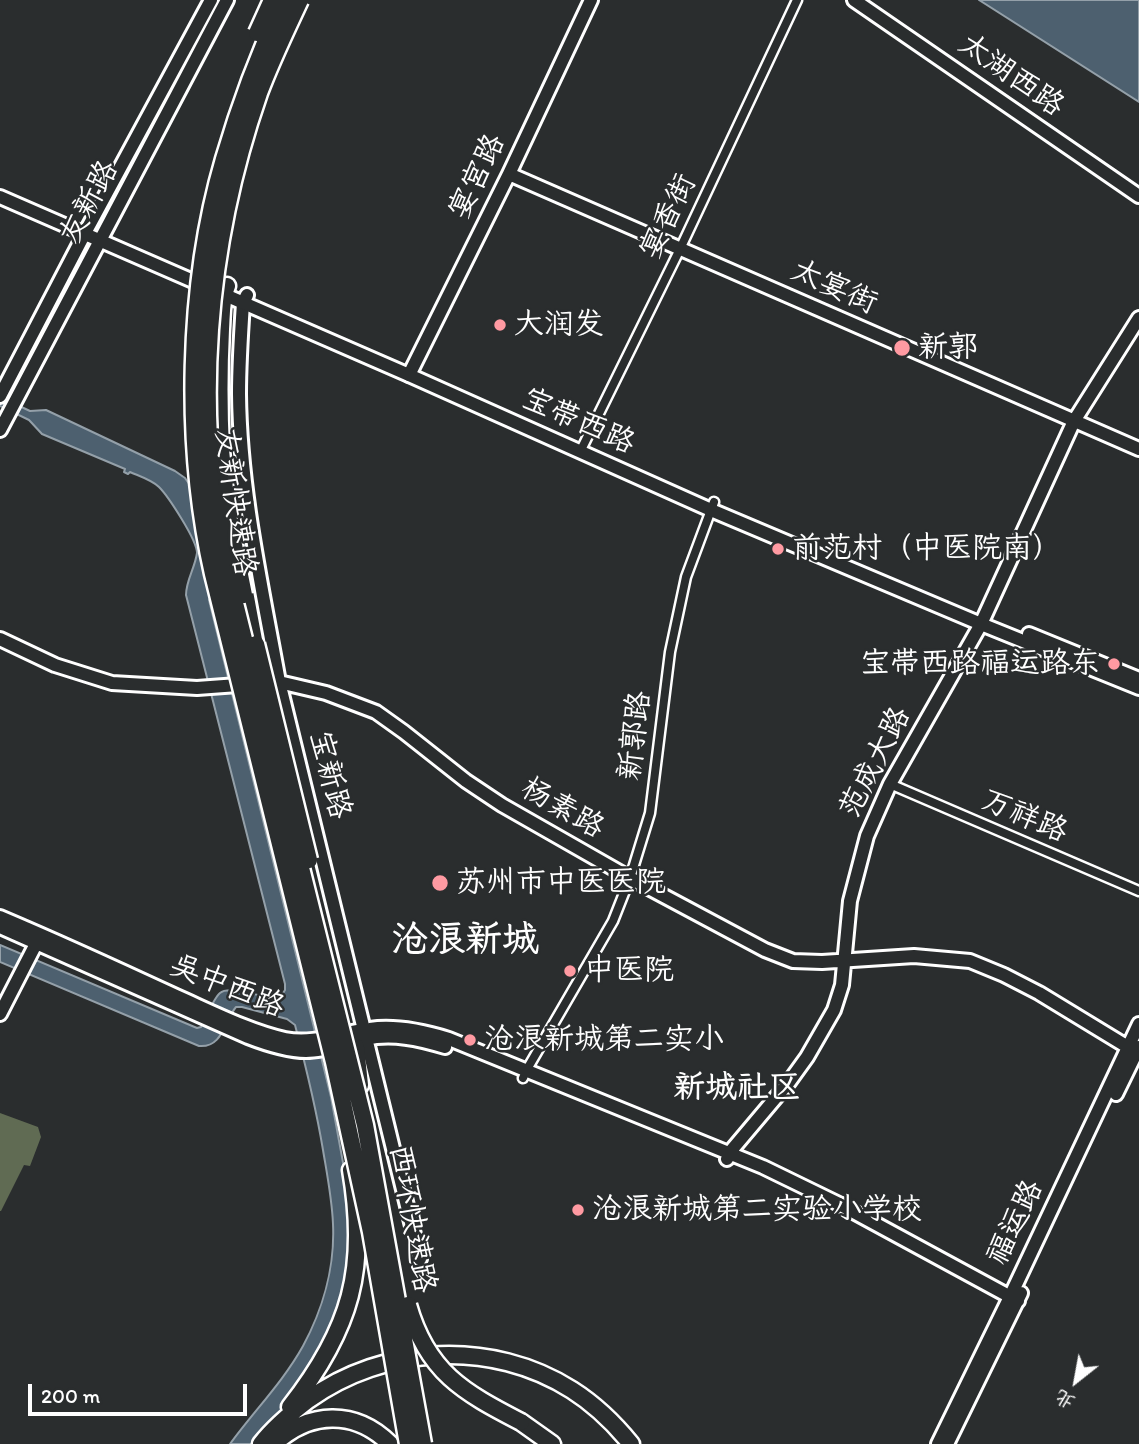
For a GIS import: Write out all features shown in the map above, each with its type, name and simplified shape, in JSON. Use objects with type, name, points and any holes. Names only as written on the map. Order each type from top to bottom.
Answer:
[{"type":"highway","points":[[212,210],[224,130],[251,48],[272,0]]},
{"type":"highway","name":"友新快速路","points":[[285,0],[261,51],[236,120],[212,210],[199,295],[194,423],[202,514],[213,574],[328,1010]]},
{"type":"highway","name":"友新快速路","points":[[300,0],[260,90],[225,213],[213,298],[208,425],[217,523],[328,1010]]},
{"type":"highway","points":[[225,290],[219,382],[221,450],[227,510],[238,571],[361,1039],[373,1131],[400,1275]]},
{"type":"highway","name":"西环快速路","points":[[328,1010],[334,1062],[371,1232],[408,1444]]},
{"type":"highway","name":"西环快速路","points":[[328,1010],[365,1125],[423,1444]]},
{"type":"highway","points":[[361,1039],[365,1125]]},
{"type":"highway","points":[[267,1442],[329,1350],[344,1316],[354,1279],[357,1213],[334,1062]]},
{"type":"highway","points":[[385,1229],[413,1323],[432,1358],[460,1387],[531,1428],[553,1444]]},
{"type":"highway","points":[[267,1442],[287,1418],[311,1398],[356,1372],[396,1361],[443,1355],[504,1361],[538,1372],[588,1401],[631,1444]]},
{"type":"highway","points":[[267,1442],[313,1420],[332,1418],[364,1425],[390,1444]]},
{"type":"main road","name":"友新路","points":[[1,394],[211,0]]},
{"type":"main road","name":"友新路","points":[[0,430],[227,0]]},
{"type":"main road","name":"宴宫路","points":[[411,372],[591,0]]},
{"type":"main road","name":"太湖西路","points":[[853,0],[1139,196]]},
{"type":"main road","name":"太湖西路","points":[[868,0],[1139,186]]},
{"type":"main road","name":"太宴街","points":[[509,174],[1139,449]]},
{"type":"main road","name":"宝带西路","points":[[0,188],[87,230]]},
{"type":"main road","name":"宝带西路","points":[[0,197],[102,236],[713,506],[1139,688]]},
{"type":"main road","name":"宝新路","points":[[245,299],[239,394],[243,457],[279,682],[361,1039],[419,1259]]},
{"type":"main road","name":"范成大路","points":[[728,1156],[807,1057],[834,1010],[846,960],[850,901],[867,836],[890,784],[982,620],[1074,421],[1139,318]]},
{"type":"main road","name":"宝带西路","points":[[982,620],[1139,678]]},
{"type":"main road","name":"杨素路","points":[[0,639],[55,665],[112,683],[197,688],[279,682],[326,693],[376,712],[450,769],[531,823],[765,950],[793,961],[822,962],[914,956],[970,961],[1039,993],[1135,1049]]},
{"type":"main road","name":"吴中西路","points":[[0,917],[38,939],[202,1012],[232,1025],[295,1045],[313,1041],[322,1044],[391,1037],[427,1042],[524,1075],[818,1193],[1012,1303]]},
{"type":"main road","name":"吴中西路","points":[[0,928],[38,939]]},
{"type":"main road","points":[[0,1014],[38,939]]},
{"type":"main road","name":"福运路","points":[[947,1444],[1135,1049],[1139,1024]]},
{"type":"main road","name":"福运路","points":[[938,1444],[1012,1303]]},
{"type":"street","name":"宴香街","points":[[581,448],[680,249],[797,0]]},
{"type":"street","name":"新郭路","points":[[524,1075],[613,921],[630,878],[650,813],[670,652],[683,590],[713,506]]},
{"type":"street","name":"万祥路","points":[[890,784],[1139,891]]},
{"type":"green space","points":[[0,1113],[38,1127],[41,1137],[30,1166],[24,1165],[1,1211],[0,1211]]},
{"type":"water","points":[[979,0],[1139,0],[1139,102]]},
{"type":"water","points":[[0,397],[30,411],[46,410],[175,471],[185,478],[192,488],[227,493],[243,505],[252,575],[248,582],[212,594],[209,600],[331,1097],[346,1179],[352,1243],[340,1311],[304,1386],[256,1444],[230,1444],[303,1346],[322,1302],[332,1256],[333,1224],[328,1177],[295,1025],[287,1019],[236,1007],[218,1038],[213,1043],[199,1046],[0,962],[0,945],[197,1028],[201,1027],[217,996],[224,991],[238,991],[274,999],[280,998],[285,990],[186,595],[196,558],[196,547],[175,508],[156,485],[42,434],[29,420],[0,406]]},
{"type":"place","name":"大润发","points":[[500,325]]},
{"type":"place","name":"新郭","points":[[902,348]]},
{"type":"place","name":"前范村（中医院南）","points":[[778,549]]},
{"type":"place","name":"宝带西路福运路东","points":[[1114,664]]},
{"type":"place","name":"苏州市中医医院","points":[[440,883]]},
{"type":"place","name":"中医院","points":[[570,971]]},
{"type":"place","name":"沧浪新城第二实小","points":[[470,1040]]},
{"type":"place","name":"沧浪新城第二实验小学校","points":[[578,1210]]},
{"type":"district","name":"沧浪新城","points":[[465,942]]},
{"type":"district","name":"新城社区","points":[[737,1089]]}]
